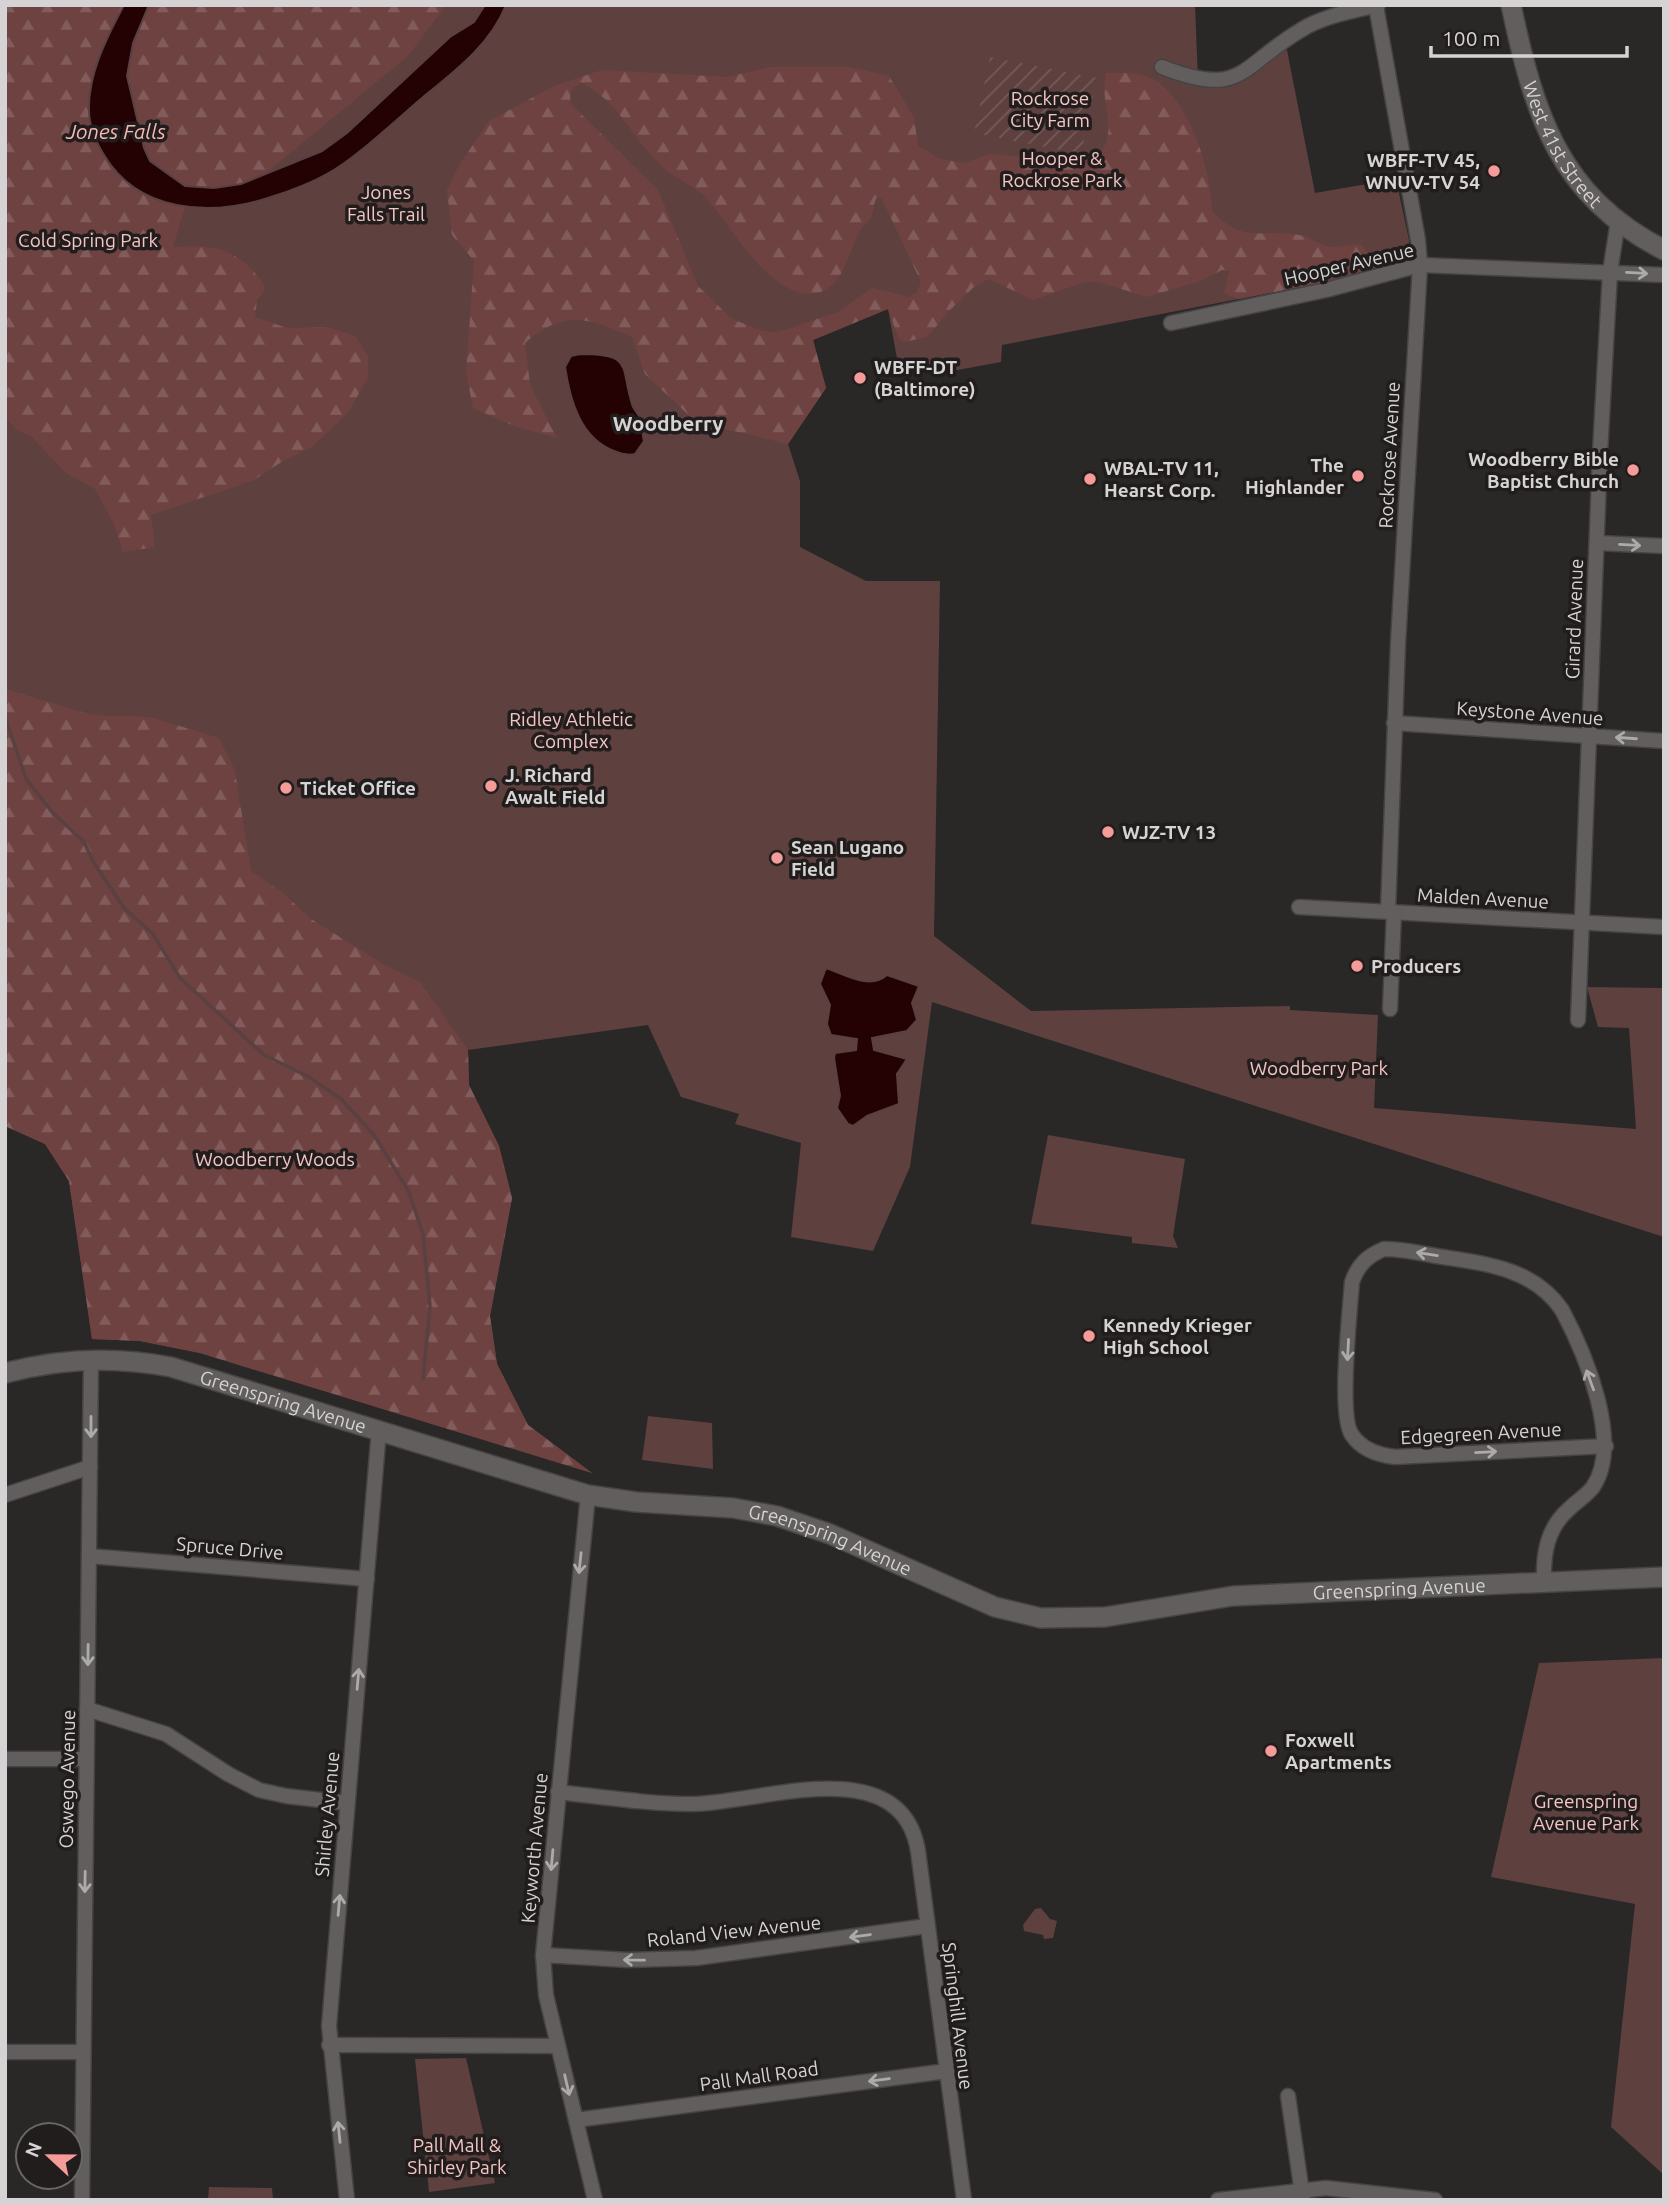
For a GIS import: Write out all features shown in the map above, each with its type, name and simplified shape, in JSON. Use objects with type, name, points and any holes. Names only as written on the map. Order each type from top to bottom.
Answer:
[{"type":"main road","name":"West 41st Street","points":[[1511,5],[1531,92],[1550,138],[1579,182],[1618,221],[1664,250]]},
{"type":"main road","name":"Greenspring Avenue","points":[[5,1373],[31,1366],[91,1359],[171,1367],[588,1495],[636,1502],[733,1508],[777,1516],[830,1534],[995,1607],[1041,1618],[1105,1617],[1233,1596],[1664,1577]]},
{"type":"street","points":[[1162,67],[1206,82],[1220,80],[1255,66],[1303,28],[1377,6]]},
{"type":"street","name":"Rockrose Avenue","points":[[1377,6],[1420,265],[1394,723],[1390,1009]]},
{"type":"street","name":"Girard Avenue","points":[[1578,1020],[1610,272],[1618,221]]},
{"type":"street","name":"Hooper Avenue","points":[[1171,323],[1326,290],[1420,265],[1664,275]]},
{"type":"street","points":[[1597,543],[1664,546]]},
{"type":"street","name":"Keystone Avenue","points":[[1394,723],[1664,741]]},
{"type":"street","name":"Malden Avenue","points":[[1299,906],[1664,927]]},
{"type":"street","name":"Edgegreen Avenue","points":[[1395,1249],[1485,1263],[1533,1281],[1554,1299],[1570,1326],[1601,1411],[1606,1446],[1395,1457],[1371,1452],[1352,1435],[1347,1424],[1352,1282],[1356,1270],[1373,1254],[1395,1249]]},
{"type":"street","name":"Oswego Avenue","points":[[82,2200],[91,1359]]},
{"type":"street","name":"Shirley Avenue","points":[[347,2200],[329,2045],[379,1430]]},
{"type":"street","points":[[1544,1582],[1543,1560],[1550,1536],[1561,1517],[1596,1482],[1606,1446]]},
{"type":"street","points":[[5,1495],[90,1467]]},
{"type":"street","name":"Keyworth Avenue","points":[[588,1495],[543,1955],[546,1995],[595,2200]]},
{"type":"street","name":"Spruce Drive","points":[[89,1556],[367,1579]]},
{"type":"street","points":[[87,1709],[166,1734],[228,1774],[259,1790],[347,1803]]},
{"type":"street","points":[[5,1759],[86,1759]]},
{"type":"street","name":"Springhill Avenue","points":[[558,1793],[694,1804],[818,1789],[847,1789],[871,1794],[895,1807],[911,1826],[915,1837],[964,2200]]},
{"type":"street","name":"Roland View Avenue","points":[[543,1955],[628,1960],[696,1958],[927,1926]]},
{"type":"street","points":[[329,2045],[558,2046]]},
{"type":"street","points":[[5,2052],[83,2052]]},
{"type":"street","name":"Pall Mall Road","points":[[576,2120],[947,2071]]},
{"type":"street","points":[[1288,2096],[1303,2194]]},
{"type":"street","points":[[1217,2200],[1303,2194],[1435,2200]]},
{"type":"green space","points":[[5,5],[1195,5],[1198,81],[1204,83],[1286,45],[1315,193],[1396,179],[1409,240],[1409,248],[1403,259],[1331,281],[1002,345],[1001,362],[952,371],[898,364],[888,309],[813,340],[826,388],[788,444],[800,481],[800,547],[866,581],[940,581],[934,936],[1031,1011],[1290,1006],[1290,1010],[1378,1015],[1374,1108],[1636,1129],[1629,1028],[1598,1027],[1587,987],[1664,988],[1664,1237],[932,1002],[910,1167],[873,1251],[791,1237],[801,1143],[735,1124],[739,1114],[681,1097],[648,1025],[468,1050],[469,1085],[499,1146],[512,1198],[490,1316],[497,1364],[528,1425],[592,1473],[200,1353],[140,1341],[92,1339],[69,1181],[45,1144],[5,1126]]},
{"type":"green space","name":"Cold Spring Park","points":[[5,5],[137,5],[116,134],[189,194],[173,247],[215,248],[242,260],[261,280],[265,290],[257,300],[255,317],[287,328],[327,327],[355,336],[368,356],[368,377],[348,413],[312,447],[283,461],[254,480],[151,515],[155,547],[123,552],[114,524],[95,489],[66,473],[32,437],[17,430],[5,417]]},
{"type":"green space","points":[[149,5],[446,5],[408,56],[262,176],[241,184],[214,188],[185,186],[150,161],[133,111],[127,76],[134,43]]},
{"type":"green space","name":"Rockrose City Farm","points":[[990,57],[1097,78],[1081,154],[974,133]]},
{"type":"green space","name":"Hooper & Rockrose Park","points":[[771,67],[849,67],[889,76],[914,117],[918,146],[940,159],[964,163],[991,154],[1090,164],[1100,153],[1108,132],[1104,87],[1106,73],[1147,76],[1171,94],[1190,124],[1208,178],[1212,211],[1223,221],[1243,232],[1299,235],[1330,247],[1362,245],[1377,267],[1331,281],[1239,299],[1224,293],[1229,271],[1222,270],[1203,280],[1147,297],[1099,282],[1085,282],[1033,300],[989,279],[974,287],[927,337],[905,342],[899,339],[888,309],[813,340],[826,388],[788,444],[696,422],[645,374],[632,337],[602,325],[577,320],[552,325],[525,343],[530,385],[557,438],[514,426],[473,408],[466,372],[474,261],[452,235],[447,190],[460,164],[489,121],[554,86],[602,70],[726,77]],"holes":[[[582,83],[617,111],[666,170],[705,196],[745,248],[776,280],[793,290],[810,294],[827,289],[839,277],[857,236],[871,217],[877,197],[882,199],[921,282],[917,292],[909,297],[872,288],[838,312],[778,332],[763,331],[732,319],[698,286],[658,190],[571,104],[571,91],[575,86]]]},
{"type":"green space","name":"Woodberry Woods","points":[[5,689],[92,715],[150,717],[219,738],[235,771],[251,871],[283,893],[311,919],[383,964],[420,982],[468,1050],[469,1085],[499,1146],[512,1198],[490,1316],[497,1364],[528,1425],[592,1473],[200,1353],[140,1341],[92,1339],[69,1181],[45,1144],[5,1126]]},
{"type":"green space","points":[[1048,1135],[1185,1159],[1173,1236],[1178,1248],[1132,1243],[1132,1237],[1031,1224]]},
{"type":"green space","points":[[648,1416],[712,1423],[713,1469],[642,1460]]},
{"type":"green space","name":"Greenspring Avenue Park","points":[[1664,1658],[1664,2175],[1611,2127],[1635,1904],[1491,1877],[1539,1663]]},
{"type":"green space","points":[[1041,1908],[1050,1919],[1057,1921],[1053,1938],[1044,1939],[1043,1935],[1024,1931],[1023,1925],[1035,1909]]},
{"type":"green space","name":"Pall Mall & Shirley Park","points":[[466,2058],[495,2183],[429,2192],[415,2059]]},
{"type":"green space","points":[[209,2187],[272,2188],[273,2200],[208,2200]]},
{"type":"water","name":"Jones Falls","points":[[124,5],[149,5],[133,43],[127,76],[144,148],[150,161],[185,186],[214,188],[241,184],[322,151],[347,133],[450,37],[474,22],[485,5],[506,5],[491,33],[470,56],[338,168],[320,178],[268,198],[245,204],[199,208],[155,199],[136,188],[118,174],[93,133],[89,110],[95,69]]},
{"type":"water","points":[[571,356],[609,356],[622,365],[633,406],[642,427],[644,441],[635,454],[622,454],[602,445],[579,417],[565,367]]},
{"type":"water","points":[[826,968],[858,980],[873,981],[887,975],[919,986],[912,1003],[917,1020],[907,1031],[872,1038],[874,1050],[907,1059],[897,1074],[899,1104],[867,1116],[853,1126],[848,1124],[837,1108],[840,1096],[834,1058],[835,1053],[856,1050],[857,1039],[831,1035],[827,1024],[830,1005],[820,984]]},
{"type":"waterway","points":[[5,717],[26,779],[53,813],[84,842],[94,863],[124,908],[153,934],[180,978],[264,1055],[309,1077],[341,1099],[374,1135],[408,1190],[423,1234],[430,1306],[423,1379]]},
{"type":"place","name":"WBFF-TV 45, WNUV-TV 54","points":[[1494,171]]},
{"type":"place","name":"WBFF-DT (Baltimore)","points":[[860,378]]},
{"type":"place","name":"Woodberry Bible Baptist Church","points":[[1633,470]]},
{"type":"place","name":"The Highlander","points":[[1358,476]]},
{"type":"place","name":"WBAL-TV 11, Hearst Corp.","points":[[1090,479]]},
{"type":"place","name":"J. Richard Awalt Field","points":[[491,786]]},
{"type":"place","name":"Ticket Office","points":[[286,788]]},
{"type":"place","name":"WJZ-TV 13","points":[[1108,832]]},
{"type":"place","name":"Sean Lugano Field","points":[[777,858]]},
{"type":"place","name":"Producers","points":[[1357,966]]},
{"type":"place","name":"Kennedy Krieger High School","points":[[1089,1336]]},
{"type":"place","name":"Foxwell Apartments","points":[[1271,1751]]},
{"type":"district","name":"Woodberry","points":[[668,424]]},
{"type":"park label","name":"Jones Falls Trail","points":[[386,203]]},
{"type":"park label","name":"Ridley Athletic Complex","points":[[571,730]]},
{"type":"park label","name":"Woodberry Park","points":[[1319,1068]]}]
